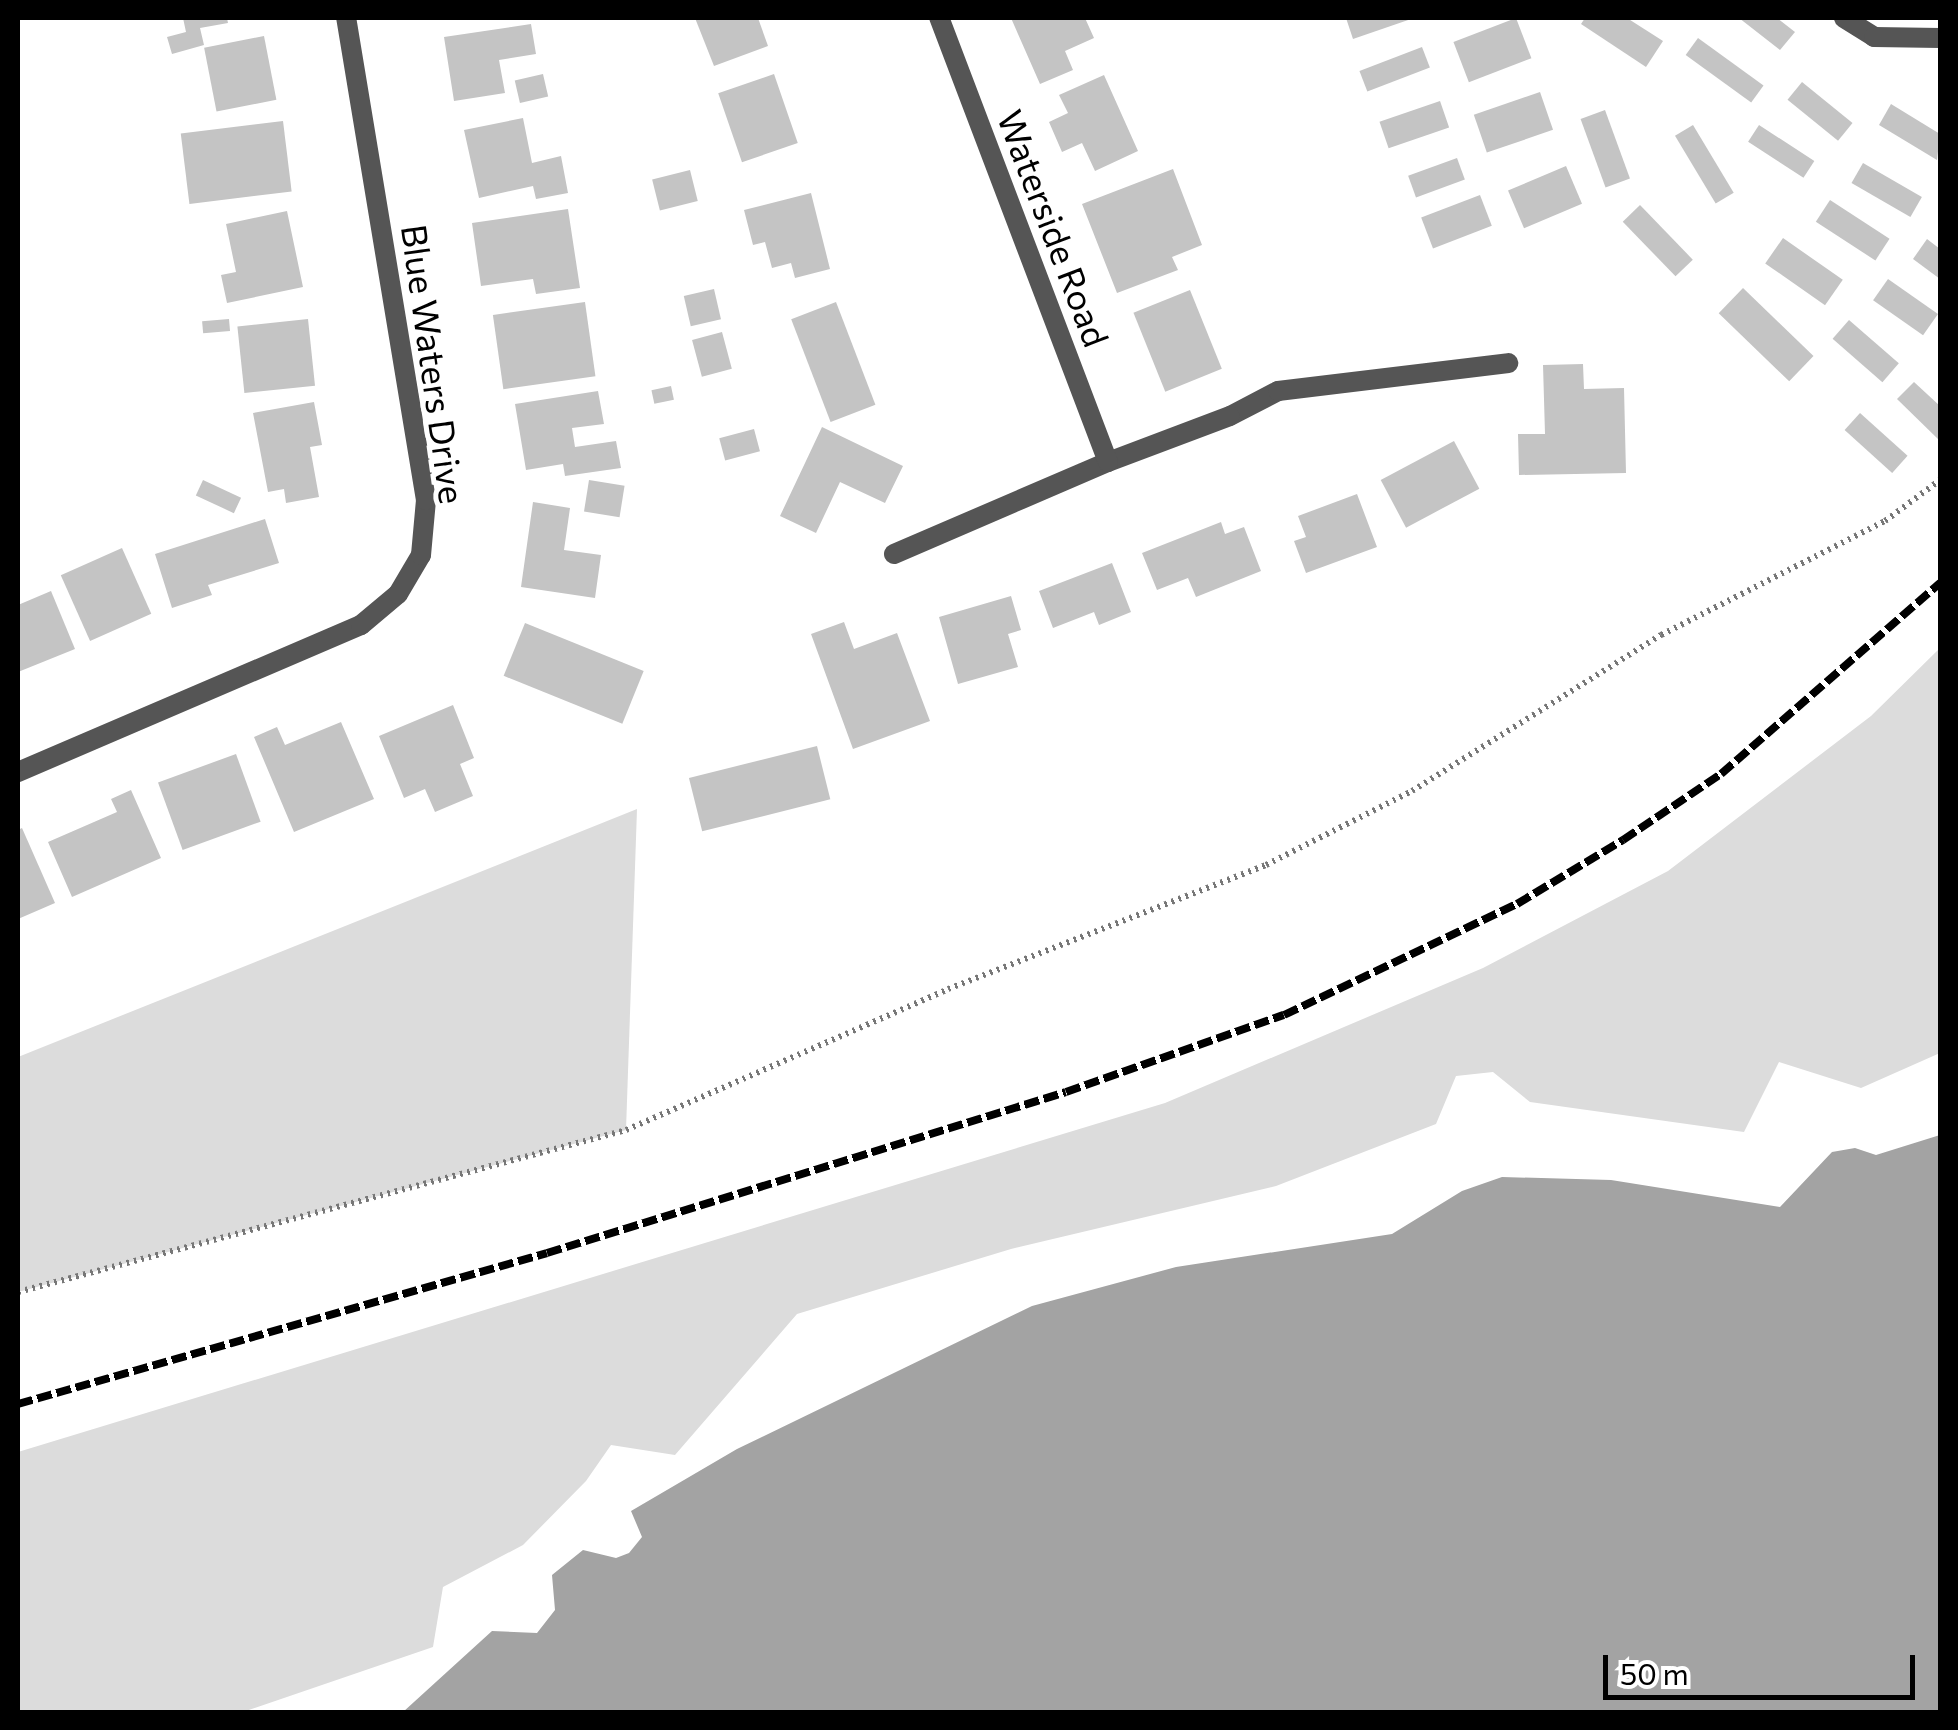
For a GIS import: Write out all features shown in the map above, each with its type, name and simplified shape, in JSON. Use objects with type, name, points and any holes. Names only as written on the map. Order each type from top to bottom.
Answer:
[{"type":"street","name":"Blue Waters Drive","points":[[18,772],[360,625],[398,594],[420,554],[426,500],[346,18]]},
{"type":"street","name":"Waterside Road","points":[[938,18],[1108,462]]},
{"type":"street","points":[[1844,18],[1874,37],[1940,38]]},
{"type":"street","points":[[894,554],[1108,462],[1230,416],[1278,392],[1508,364]]},
{"type":"path","points":[[18,1292],[626,1130],[948,989],[1266,865],[1412,791],[1661,636],[1885,520],[1940,480]]},
{"type":"shaded area","points":[[1940,648],[1940,1053],[1861,1088],[1779,1062],[1744,1132],[1530,1102],[1493,1072],[1456,1076],[1436,1124],[1276,1186],[1011,1249],[797,1314],[675,1455],[611,1445],[586,1481],[523,1545],[443,1587],[433,1647],[243,1712],[18,1712],[18,1452],[1165,1103],[1483,968],[1668,871],[1871,716]]},
{"type":"shaded area","points":[[637,809],[626,1130],[18,1292],[18,1057]]},
{"type":"shaded area","points":[[1940,1135],[1940,1712],[403,1712],[492,1631],[537,1633],[555,1610],[552,1575],[583,1550],[616,1558],[629,1553],[642,1537],[631,1511],[737,1449],[1032,1306],[1176,1267],[1392,1234],[1462,1191],[1502,1177],[1611,1180],[1780,1207],[1832,1152],[1855,1148],[1876,1155]]},
{"type":"building","points":[[183,18],[227,18],[228,23],[200,28],[204,45],[172,54],[167,37],[186,32]]},
{"type":"building","points":[[695,18],[758,18],[768,46],[714,66]]},
{"type":"building","points":[[1011,18],[1085,18],[1094,38],[1065,51],[1073,70],[1040,84]]},
{"type":"building","points":[[1346,18],[1414,18],[1353,39]]},
{"type":"building","points":[[1516,18],[1531,58],[1469,82],[1453,42]]},
{"type":"building","points":[[1585,18],[1627,18],[1663,41],[1646,67],[1581,24]]},
{"type":"building","points":[[1739,18],[1777,18],[1795,32],[1780,50]]},
{"type":"building","points":[[531,24],[536,54],[499,60],[505,93],[454,101],[444,37]]},
{"type":"building","points":[[264,36],[276,100],[217,111],[204,48]]},
{"type":"building","points":[[1698,38],[1764,86],[1751,103],[1686,55]]},
{"type":"building","points":[[1422,47],[1430,68],[1367,92],[1359,71]]},
{"type":"building","points":[[543,74],[548,96],[520,103],[515,81]]},
{"type":"building","points":[[774,74],[798,143],[742,162],[718,93]]},
{"type":"building","points":[[1104,75],[1138,151],[1095,171],[1082,143],[1062,152],[1049,122],[1068,113],[1059,95]]},
{"type":"building","points":[[1802,82],[1853,123],[1838,141],[1788,100]]},
{"type":"building","points":[[1540,92],[1553,130],[1487,153],[1474,115]]},
{"type":"building","points":[[1440,101],[1449,127],[1389,148],[1379,122]]},
{"type":"building","points":[[1891,104],[1940,134],[1937,160],[1879,125]]},
{"type":"building","points":[[1605,110],[1630,179],[1606,187],[1581,119]]},
{"type":"building","points":[[523,118],[532,163],[561,156],[568,193],[536,199],[533,186],[479,198],[464,130]]},
{"type":"building","points":[[283,121],[292,191],[189,204],[181,134]]},
{"type":"building","points":[[1693,125],[1734,193],[1716,204],[1675,136]]},
{"type":"building","points":[[1759,125],[1814,161],[1803,178],[1748,142]]},
{"type":"building","points":[[1457,158],[1465,180],[1416,197],[1408,176]]},
{"type":"building","points":[[1863,163],[1922,197],[1910,217],[1852,183]]},
{"type":"building","points":[[1566,166],[1582,204],[1524,228],[1508,191]]},
{"type":"building","points":[[1173,169],[1202,245],[1172,257],[1178,270],[1117,293],[1082,204]]},
{"type":"building","points":[[690,170],[698,201],[660,210],[652,179]]},
{"type":"building","points":[[811,193],[830,269],[795,278],[791,263],[772,268],[765,242],[753,245],[744,210]]},
{"type":"building","points":[[1480,195],[1492,226],[1433,248],[1421,218]]},
{"type":"building","points":[[1830,200],[1890,239],[1875,260],[1816,222]]},
{"type":"building","points":[[1640,205],[1693,260],[1676,276],[1623,222]]},
{"type":"building","points":[[568,209],[580,288],[536,294],[533,279],[481,286],[472,223]]},
{"type":"building","points":[[287,211],[303,287],[227,303],[221,275],[236,272],[226,224]]},
{"type":"building","points":[[1783,238],[1843,280],[1825,305],[1765,263]]},
{"type":"building","points":[[1927,239],[1940,249],[1940,279],[1913,259]]},
{"type":"building","points":[[1888,279],[1938,314],[1923,335],[1873,300]]},
{"type":"building","points":[[1743,288],[1813,356],[1789,381],[1719,313]]},
{"type":"building","points":[[714,289],[721,319],[691,326],[684,296]]},
{"type":"building","points":[[1190,290],[1222,369],[1165,392],[1133,313]]},
{"type":"building","points":[[585,302],[595,376],[503,389],[493,315]]},
{"type":"building","points":[[836,302],[875,405],[831,422],[791,319]]},
{"type":"building","points":[[229,319],[230,331],[203,333],[202,321]]},
{"type":"building","points":[[308,319],[315,386],[244,393],[237,326]]},
{"type":"building","points":[[1849,320],[1899,363],[1882,382],[1833,339]]},
{"type":"building","points":[[722,332],[732,369],[702,377],[692,340]]},
{"type":"building","points":[[1583,364],[1584,389],[1624,388],[1626,473],[1519,475],[1518,434],[1545,434],[1543,365]]},
{"type":"building","points":[[1914,382],[1940,406],[1940,441],[1897,399]]},
{"type":"building","points":[[671,386],[674,400],[654,404],[651,390]]},
{"type":"building","points":[[598,391],[604,424],[572,428],[575,447],[616,441],[621,468],[565,476],[563,464],[526,470],[515,404]]},
{"type":"building","points":[[314,402],[322,445],[310,447],[319,497],[286,503],[284,489],[268,492],[253,413]]},
{"type":"building","points":[[1860,413],[1908,456],[1892,473],[1845,430]]},
{"type":"building","points":[[822,427],[903,466],[885,503],[840,482],[816,533],[780,516]]},
{"type":"building","points":[[754,429],[760,451],[725,461],[719,438]]},
{"type":"building","points":[[1454,441],[1479,489],[1406,528],[1381,480]]},
{"type":"building","points":[[203,480],[241,498],[234,513],[196,495]]},
{"type":"building","points":[[589,480],[625,486],[620,517],[584,512]]},
{"type":"building","points":[[1357,494],[1377,547],[1306,573],[1294,541],[1306,537],[1298,516]]},
{"type":"building","points":[[533,502],[570,508],[564,550],[601,555],[595,598],[521,587]]},
{"type":"building","points":[[265,519],[279,563],[208,585],[212,595],[172,608],[155,554]]},
{"type":"building","points":[[1221,522],[1225,534],[1244,527],[1261,571],[1196,597],[1188,578],[1157,590],[1142,553]]},
{"type":"building","points":[[122,548],[151,614],[90,641],[61,575]]},
{"type":"building","points":[[1112,563],[1131,612],[1099,625],[1094,612],[1053,628],[1039,591]]},
{"type":"building","points":[[51,591],[75,649],[18,672],[18,605]]},
{"type":"building","points":[[1011,596],[1021,630],[1008,634],[1018,667],[958,684],[939,617]]},
{"type":"building","points":[[844,622],[854,649],[897,633],[930,721],[853,749],[811,634]]},
{"type":"building","points":[[525,623],[644,671],[622,724],[504,676]]},
{"type":"building","points":[[453,705],[474,758],[460,764],[473,796],[435,812],[425,789],[404,798],[379,736]]},
{"type":"building","points":[[341,722],[374,799],[294,832],[254,737],[277,727],[285,745]]},
{"type":"building","points":[[817,746],[830,799],[702,831],[689,778]]},
{"type":"building","points":[[236,754],[261,822],[183,850],[158,782]]},
{"type":"building","points":[[131,790],[161,858],[72,897],[48,842],[117,812],[111,799]]},
{"type":"building","points":[[22,828],[55,903],[18,919],[18,830]]},
{"type":"railway","points":[[18,1404],[547,1253],[1066,1092],[1284,1015],[1517,904],[1623,840],[1721,774],[1940,583]]}]
